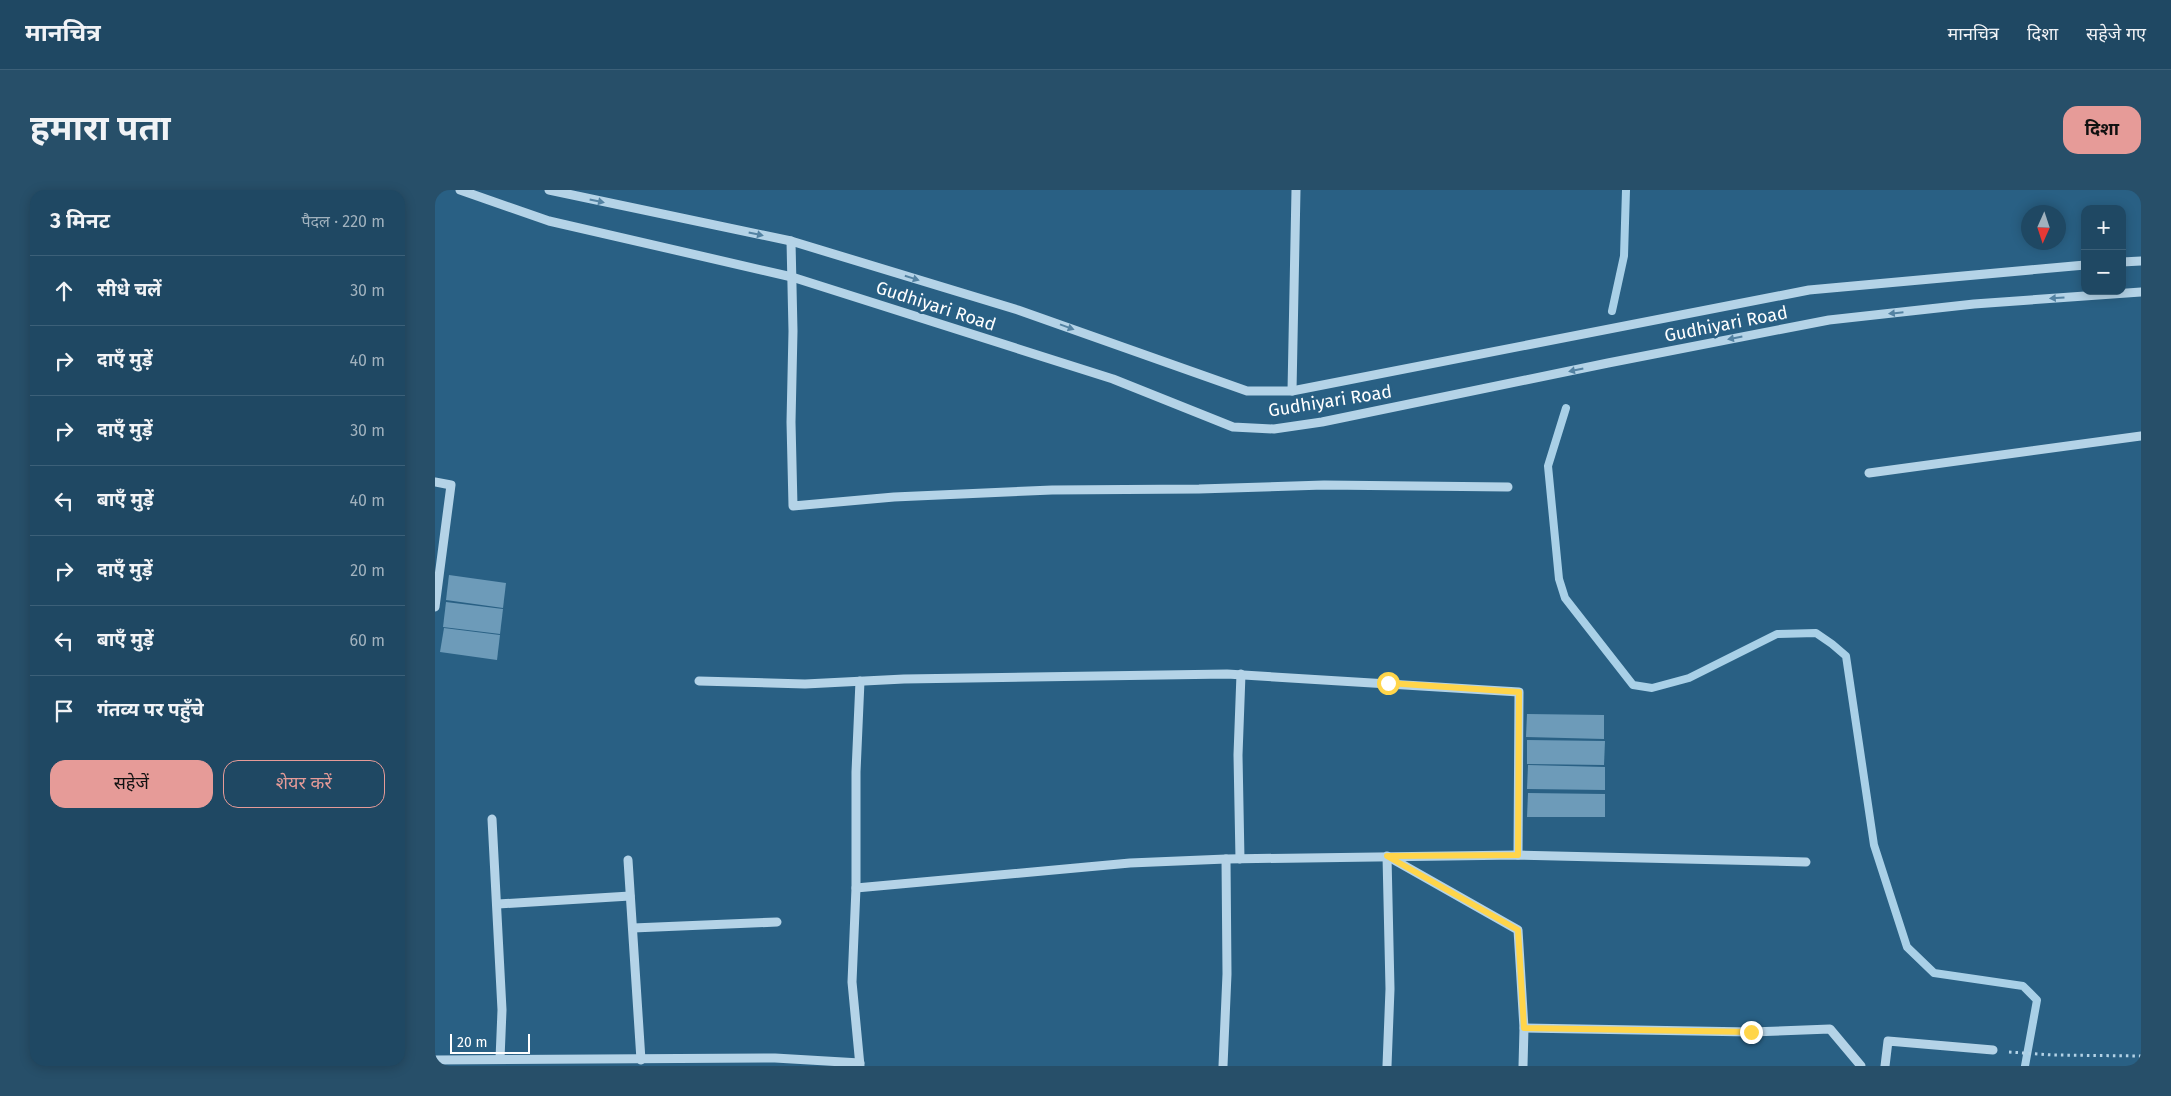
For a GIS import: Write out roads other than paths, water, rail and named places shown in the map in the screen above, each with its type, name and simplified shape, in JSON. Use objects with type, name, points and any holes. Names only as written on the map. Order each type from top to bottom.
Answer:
[{"type":"street","name":"Gudhiyari Road","points":[[460,190],[549,220],[792,277],[1113,379],[1233,427],[1274,429],[1322,422],[1829,320],[1974,304],[2141,292]]},
{"type":"street","name":"Gudhiyari Road","points":[[549,190],[791,241],[1018,310],[1247,391],[1292,391],[1809,290],[2081,265]]},
{"type":"street","points":[[1292,391],[1296,190]]},
{"type":"street","points":[[791,241],[793,506],[894,497],[1052,490],[1199,489],[1324,485],[1508,487]]},
{"type":"street","points":[[2126,262],[2141,261]]},
{"type":"street","points":[[1869,473],[2141,436]]},
{"type":"street","points":[[435,482],[451,485],[435,607]]},
{"type":"street","points":[[1240,859],[1238,755],[1241,674]]},
{"type":"street","points":[[699,681],[805,684],[1241,674],[1519,692],[1518,855]]},
{"type":"street","points":[[435,1060],[775,1058],[860,1064],[852,982],[856,888],[856,772],[860,682]]},
{"type":"street","points":[[492,819],[498,904],[502,1010],[500,1059]]},
{"type":"street","points":[[856,888],[1130,863],[1226,859],[1518,855],[1807,862]]},
{"type":"street","points":[[1387,856],[1518,930],[1524,1028],[1523,1066]]},
{"type":"street","points":[[1387,856],[1390,989],[1387,1066]]},
{"type":"street","points":[[1223,1066],[1227,974],[1226,859]]},
{"type":"street","points":[[628,860],[641,1060]]},
{"type":"street","points":[[498,904],[631,896]]},
{"type":"street","points":[[633,928],[777,922]]},
{"type":"street","points":[[1524,1028],[1751,1032],[1830,1029],[1861,1066]]},
{"type":"street","points":[[1885,1066],[1888,1041],[1993,1050]]},
{"type":"waterway","points":[[1612,311],[1624,256],[1626,190]]},
{"type":"waterway","points":[[1566,408],[1548,466],[1559,579],[1565,598],[1633,685],[1652,688],[1689,678],[1777,634],[1816,633],[1846,656],[1874,845],[1907,947],[1934,973],[2023,986],[2037,1000],[2025,1066]]}]
